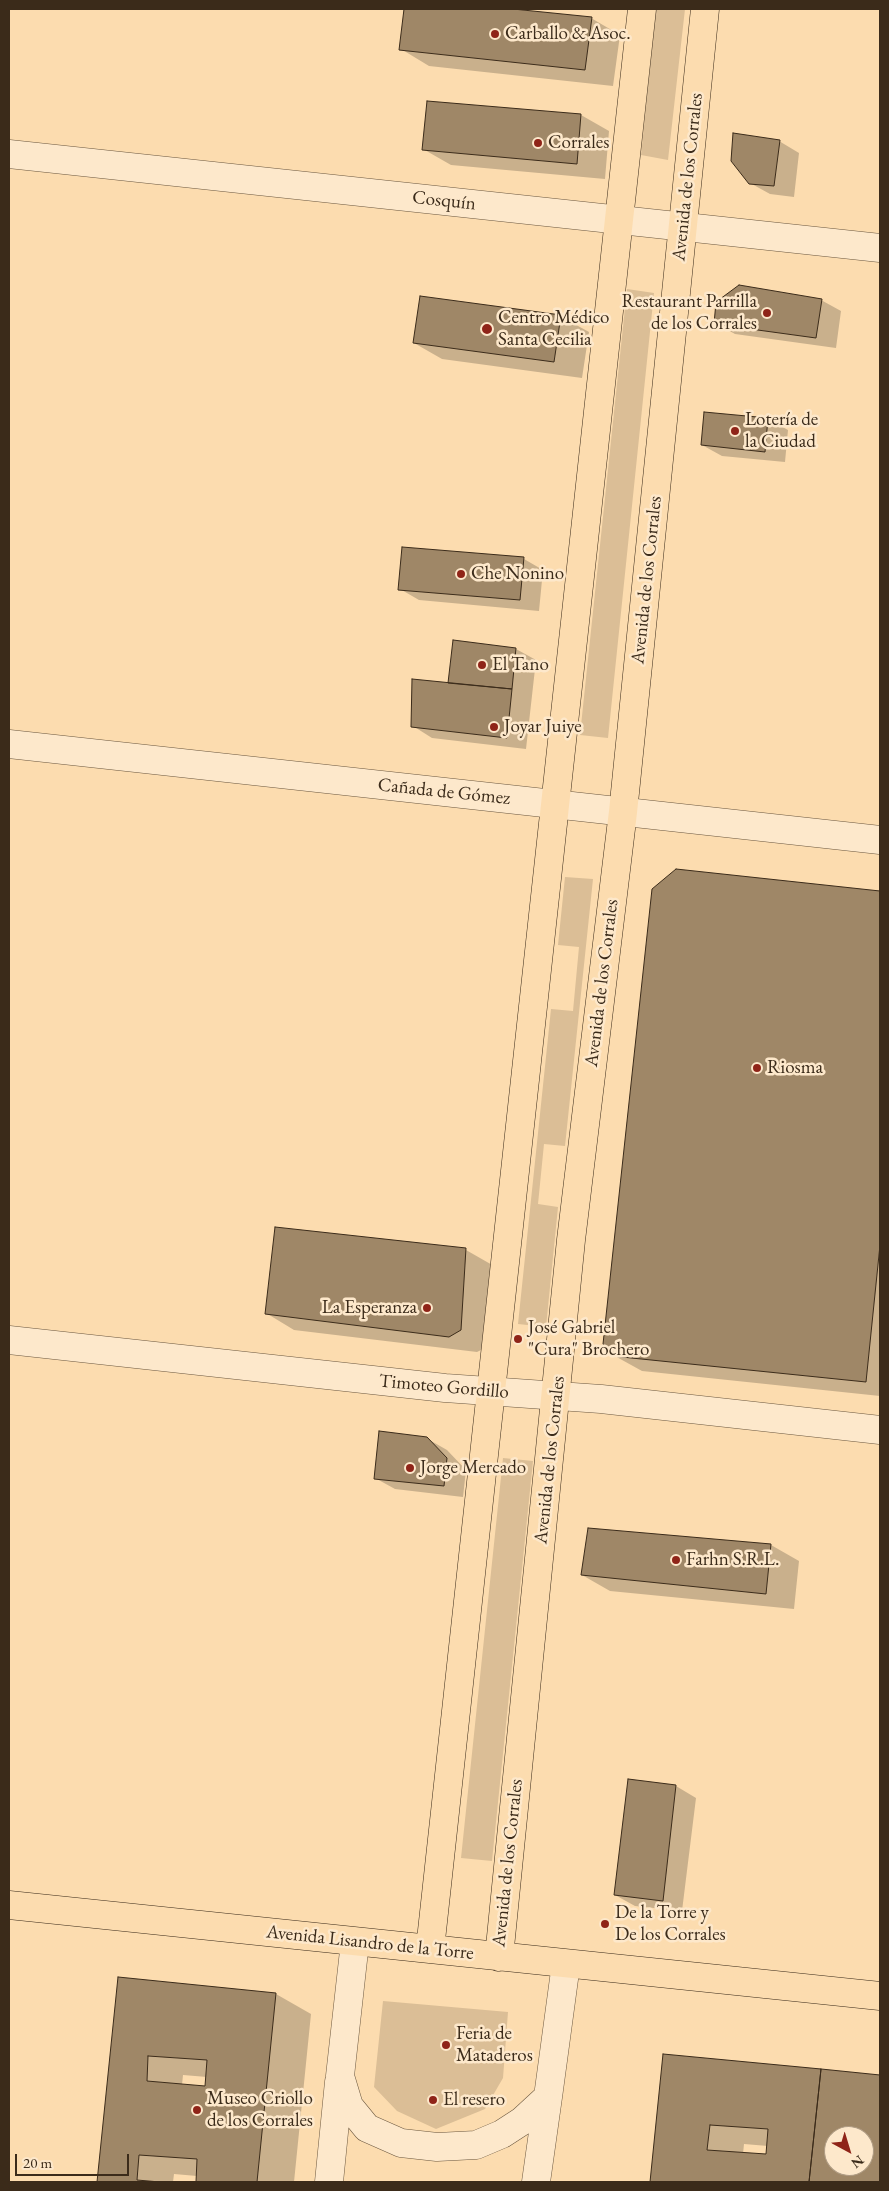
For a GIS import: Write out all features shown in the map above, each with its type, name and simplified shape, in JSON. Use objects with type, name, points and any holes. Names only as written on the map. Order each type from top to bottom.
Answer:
[{"type":"main road","points":[[430,1949],[642,9]]},
{"type":"main road","name":"Avenida de los Corrales","points":[[499,1956],[575,1204],[623,812],[705,9]]},
{"type":"main road","name":"Avenida Lisandro de la Torre","points":[[9,1905],[880,1996]]},
{"type":"street","name":"Cosquín","points":[[9,154],[880,248]]},
{"type":"street","name":"Cañada de Gómez","points":[[9,744],[880,840]]},
{"type":"street","name":"Timoteo Gordillo","points":[[9,1340],[445,1388],[601,1399],[880,1430]]},
{"type":"street","points":[[329,2182],[355,1942]]},
{"type":"street","points":[[536,2182],[566,1964]]},
{"type":"street","points":[[340,2076],[348,2106],[367,2128],[401,2143],[437,2147],[476,2145],[502,2134],[522,2121],[548,2097]]},
{"type":"shaded area","points":[[656,9],[685,9],[668,160],[641,155]]},
{"type":"shaded area","points":[[627,289],[654,293],[608,738],[580,735]]},
{"type":"shaded area","points":[[565,877],[593,879],[565,1146],[544,1144],[538,1204],[558,1207],[546,1327],[518,1324],[551,1009],[573,1011],[579,947],[558,945]]},
{"type":"shaded area","points":[[503,1458],[533,1461],[492,1861],[461,1858]]},
{"type":"shaded area","points":[[383,2001],[508,2012],[503,2078],[485,2109],[436,2129],[397,2111],[374,2087]]},
{"type":"building","name":"Carballo & Asoc.","points":[[404,9],[513,9],[592,17],[585,70],[399,50]]},
{"type":"building","points":[[427,101],[581,114],[577,164],[422,150]]},
{"type":"building","points":[[733,133],[780,140],[774,186],[749,184],[731,161]]},
{"type":"building","name":"Restaurant Parrilla de los Corrales","points":[[739,285],[822,299],[816,338],[714,324],[716,302]]},
{"type":"building","name":"Centro Médico Santa Cecilia","points":[[420,296],[561,315],[554,362],[413,343]]},
{"type":"building","name":"Lotería de la Ciudad","points":[[704,412],[768,418],[765,452],[701,445]]},
{"type":"building","name":"Che Nonino","points":[[402,547],[524,557],[520,600],[398,590]]},
{"type":"building","name":"El Tano","points":[[453,640],[516,648],[512,689],[448,683]]},
{"type":"building","points":[[412,679],[512,689],[507,738],[411,727]]},
{"type":"building","name":"Riosma","points":[[676,869],[880,891],[880,1245],[866,1382],[612,1356],[603,1344],[652,889]]},
{"type":"building","points":[[275,1227],[466,1248],[461,1330],[449,1337],[265,1314]]},
{"type":"building","name":"Jorge Mercado","points":[[379,1431],[427,1437],[447,1458],[444,1486],[374,1479]]},
{"type":"building","name":"Farhn S.R.L.","points":[[588,1528],[771,1544],[766,1594],[581,1575]]},
{"type":"building","points":[[628,1779],[676,1785],[663,1901],[614,1895]]},
{"type":"building","points":[[118,1977],[276,1993],[257,2182],[196,2182],[197,2159],[139,2155],[137,2180],[160,2182],[97,2182]],"holes":[[[148,2056],[207,2060],[205,2086],[147,2081]]]},
{"type":"building","points":[[663,2054],[821,2069],[809,2182],[650,2182]],"holes":[[[710,2125],[768,2129],[766,2154],[707,2150]]]},
{"type":"building","points":[[821,2069],[880,2075],[880,2182],[809,2182]]},
{"type":"place","name":"Carballo & Asoc.","points":[[495,34]]},
{"type":"place","name":"Corrales","points":[[538,143]]},
{"type":"place","name":"Restaurant Parrilla de los Corrales","points":[[767,313]]},
{"type":"place","name":"Centro Médico Santa Cecilia","points":[[487,329]]},
{"type":"place","name":"Lotería de la Ciudad","points":[[735,431]]},
{"type":"place","name":"Che Nonino","points":[[461,574]]},
{"type":"place","name":"El Tano","points":[[482,665]]},
{"type":"place","name":"Joyar Juiye","points":[[494,727]]},
{"type":"place","name":"Riosma","points":[[757,1068]]},
{"type":"place","name":"La Esperanza","points":[[427,1308]]},
{"type":"place","name":"José Gabriel \"Cura\" Brochero","points":[[518,1339]]},
{"type":"place","name":"Jorge Mercado","points":[[410,1468]]},
{"type":"place","name":"Farhn S.R.L.","points":[[676,1560]]},
{"type":"place","name":"De la Torre y De los Corrales","points":[[605,1924]]},
{"type":"place","name":"Feria de Mataderos","points":[[446,2045]]},
{"type":"place","name":"El resero","points":[[433,2100]]},
{"type":"place","name":"Museo Criollo de los Corrales","points":[[197,2110]]}]
